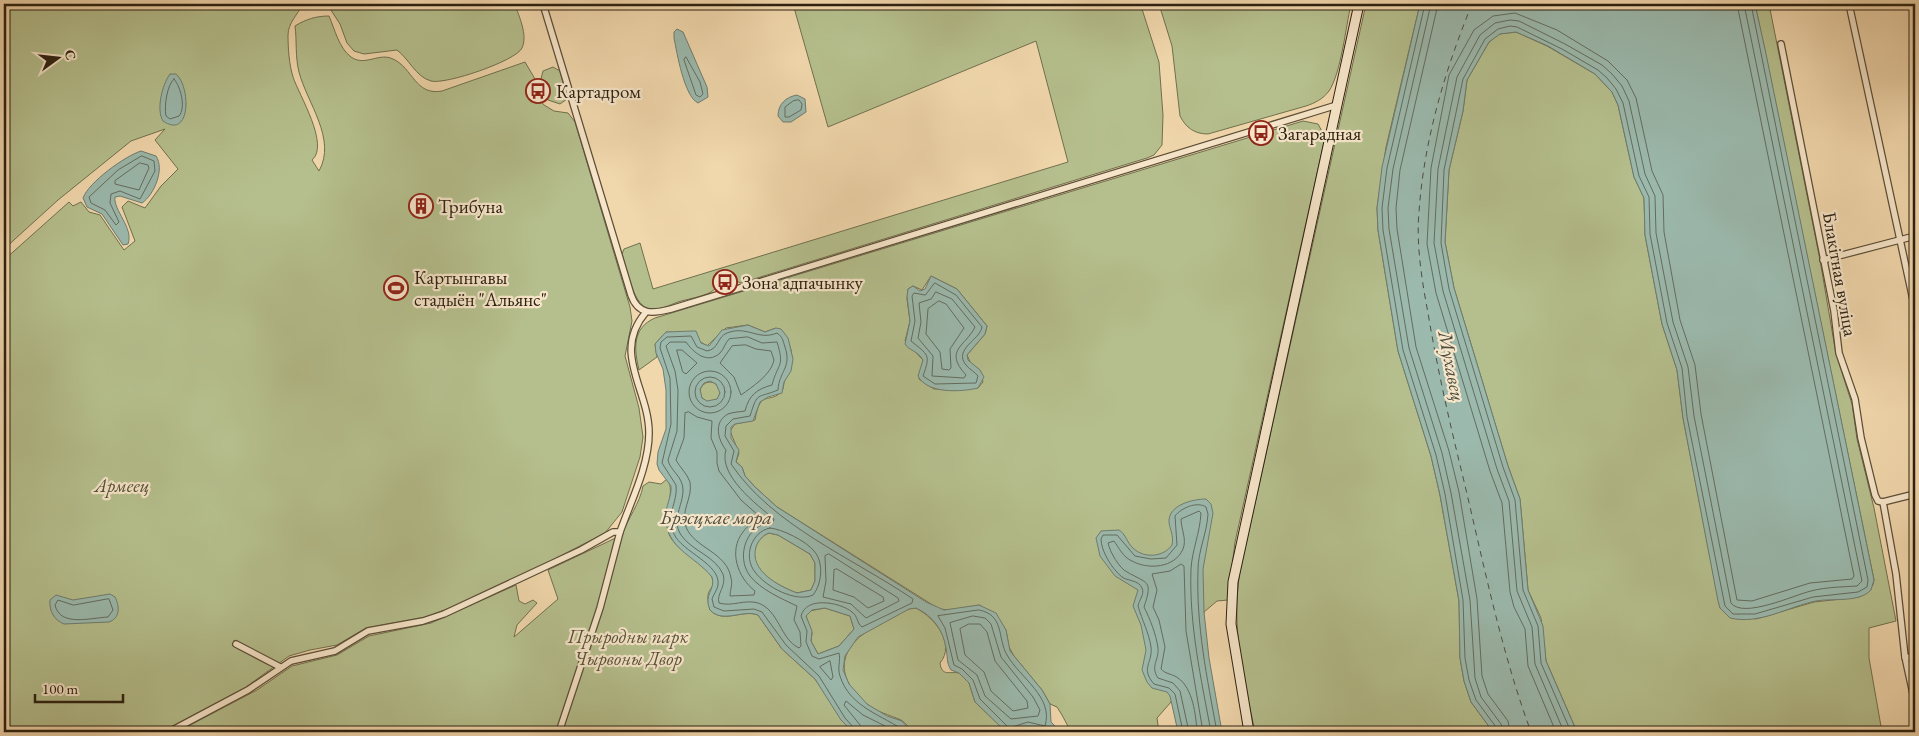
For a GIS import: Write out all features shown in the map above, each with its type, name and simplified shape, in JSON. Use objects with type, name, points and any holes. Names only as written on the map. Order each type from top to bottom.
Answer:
[{"type":"street","points":[[543,4],[631,295],[636,305],[646,312],[671,309],[1337,105]]},
{"type":"street","points":[[1249,732],[1231,624],[1233,582],[1359,4]]},
{"type":"street","points":[[1848,4],[1915,309]]},
{"type":"street","name":"Блакітная вуліца","points":[[1781,44],[1836,321],[1839,353],[1855,399],[1861,438],[1875,495],[1878,501],[1883,502],[1896,574],[1905,657],[1915,703]]},
{"type":"street","points":[[1823,260],[1915,236]]},
{"type":"street","points":[[559,732],[600,608],[620,532],[643,467],[648,443],[649,423],[631,356],[633,332],[646,312]]},
{"type":"street","points":[[1883,502],[1915,494]]},
{"type":"street","points":[[169,732],[248,690],[296,658],[335,650],[368,632],[434,618],[534,573],[613,532],[620,532]]},
{"type":"street","points":[[236,644],[280,667]]},
{"type":"street","points":[[1905,657],[1915,658]]},
{"type":"green space","name":"Армеец","points":[[4,4],[303,4],[288,31],[289,56],[293,77],[312,120],[317,153],[312,160],[319,171],[324,159],[325,146],[319,121],[299,72],[295,26],[312,18],[329,16],[340,44],[351,57],[362,61],[382,57],[393,59],[400,63],[420,85],[433,91],[442,91],[525,62],[535,79],[536,95],[544,105],[554,111],[568,113],[575,122],[630,307],[632,321],[625,356],[639,408],[643,437],[640,457],[622,512],[605,533],[533,570],[452,607],[426,617],[366,628],[337,645],[289,656],[246,687],[161,732],[4,732],[4,260],[69,202],[73,206],[81,202],[89,212],[100,215],[124,250],[135,241],[122,207],[128,201],[145,208],[161,186],[178,169],[155,140],[165,129],[131,141],[58,200],[4,249]]},
{"type":"green space","points":[[327,4],[515,4],[522,26],[524,43],[517,53],[480,71],[450,79],[431,81],[421,76],[397,50],[364,54],[354,51],[347,43],[340,24]]},
{"type":"green space","points":[[793,4],[1146,4],[1141,6],[1159,62],[1163,115],[1162,145],[1154,155],[1147,158],[741,283],[727,280],[711,292],[699,297],[665,307],[651,309],[645,307],[635,295],[628,278],[622,254],[624,249],[640,243],[653,289],[1068,162],[1036,41],[828,127]]},
{"type":"green space","points":[[1159,4],[1351,4],[1337,73],[1329,91],[1324,96],[1306,106],[1208,134],[1191,130],[1180,116],[1172,46]]},
{"type":"green space","points":[[1366,4],[1420,4],[1386,147],[1377,208],[1378,230],[1398,351],[1431,456],[1440,495],[1459,601],[1460,658],[1464,681],[1471,702],[1493,732],[1255,732],[1243,672],[1237,613],[1240,571]]},
{"type":"green space","points":[[1755,4],[1769,4],[1820,260],[1836,354],[1852,404],[1857,439],[1874,508],[1896,621],[1869,628],[1869,658],[1882,732],[1577,732],[1546,661],[1541,618],[1528,590],[1520,499],[1508,466],[1454,288],[1445,242],[1449,170],[1463,111],[1467,80],[1489,42],[1499,34],[1516,32],[1547,46],[1595,74],[1612,92],[1618,105],[1634,177],[1644,198],[1645,235],[1662,324],[1677,370],[1683,418],[1720,608],[1756,619],[1814,602],[1859,597],[1873,585],[1874,580]]},
{"type":"green space","points":[[553,67],[560,71],[567,99],[560,104],[548,100],[541,79],[543,71]]},
{"type":"green space","points":[[1303,121],[1318,124],[1324,135],[1235,542],[1228,600],[1217,601],[1204,612],[1171,702],[1157,718],[1159,732],[1071,732],[1057,707],[1050,704],[1042,690],[1014,656],[1009,647],[1006,630],[980,605],[950,610],[939,609],[777,507],[755,487],[745,476],[742,467],[736,462],[739,453],[730,431],[735,424],[755,420],[757,410],[763,400],[778,395],[783,390],[792,358],[787,340],[776,328],[765,332],[748,325],[726,328],[707,346],[699,341],[697,334],[666,332],[655,344],[657,357],[639,370],[636,340],[642,327],[655,318]],"holes":[[[931,276],[957,289],[987,326],[985,334],[967,355],[971,364],[980,370],[983,382],[978,388],[934,389],[919,379],[923,360],[905,341],[910,321],[907,299],[908,289],[913,286],[922,290]]]},
{"type":"green space","points":[[710,382],[717,385],[720,392],[717,399],[710,402],[703,399],[700,392],[703,385]]},
{"type":"green space","name":"Прыродны парк Чырвоны Двор","points":[[667,479],[670,484],[667,519],[669,534],[678,547],[700,563],[711,575],[713,583],[708,597],[710,610],[721,616],[758,615],[782,649],[815,679],[853,732],[177,732],[257,690],[292,666],[337,655],[369,636],[431,623],[516,585],[519,601],[525,604],[533,600],[537,603],[517,625],[514,637],[558,599],[548,570],[622,535],[643,486],[649,482],[661,484]]},
{"type":"green space","points":[[769,533],[778,535],[810,554],[815,563],[815,581],[811,590],[797,593],[771,580],[759,570],[754,560],[755,549],[760,539]]},
{"type":"green space","points":[[825,608],[850,616],[854,629],[839,646],[818,654],[811,641],[812,633],[806,616],[809,611]]},
{"type":"green space","points":[[911,608],[916,608],[930,618],[941,632],[946,648],[940,663],[942,670],[944,672],[959,673],[969,683],[975,702],[1007,732],[946,734],[916,731],[901,720],[871,707],[856,693],[848,682],[845,671],[848,651],[855,641],[892,617]]},
{"type":"water","name":"Мухавец","points":[[1420,4],[1755,4],[1765,49],[1874,580],[1871,590],[1860,597],[1816,601],[1752,619],[1730,618],[1720,608],[1718,601],[1683,418],[1677,370],[1662,324],[1645,235],[1644,198],[1634,177],[1618,105],[1612,92],[1595,74],[1548,46],[1516,32],[1500,34],[1489,42],[1467,80],[1463,111],[1449,170],[1445,242],[1454,288],[1508,466],[1520,499],[1528,590],[1543,626],[1546,661],[1577,732],[1493,732],[1471,702],[1464,681],[1460,658],[1459,601],[1440,495],[1431,456],[1398,351],[1378,230],[1377,208],[1382,167]]},
{"type":"water","points":[[677,29],[683,32],[707,87],[708,97],[698,103],[689,92],[679,63],[674,38],[674,32]]},
{"type":"water","points":[[170,74],[176,74],[181,81],[186,100],[186,110],[183,118],[179,124],[172,125],[163,121],[160,111],[162,91]]},
{"type":"water","points":[[797,95],[805,99],[806,112],[791,122],[783,122],[778,116],[779,108],[786,99]]},
{"type":"water","points":[[141,151],[156,156],[159,174],[151,194],[142,203],[120,196],[115,197],[117,208],[126,226],[129,238],[128,244],[123,245],[102,214],[87,207],[83,198],[92,185],[108,170]]},
{"type":"water","points":[[931,276],[957,289],[987,326],[985,334],[967,355],[968,360],[980,370],[984,377],[978,388],[954,391],[936,389],[922,382],[918,376],[923,360],[905,344],[910,321],[907,296],[908,289],[913,286],[920,291],[925,289]]},
{"type":"water","name":"Брэсцкае мора","points":[[748,325],[765,332],[776,328],[781,329],[788,338],[793,359],[791,371],[784,382],[782,393],[768,397],[760,402],[753,421],[735,424],[731,427],[731,438],[739,450],[736,462],[742,467],[745,476],[777,507],[926,602],[944,610],[979,605],[996,613],[1006,630],[1010,651],[1042,690],[1050,704],[1051,722],[1061,732],[1040,732],[1037,728],[1033,727],[1013,732],[1005,731],[975,702],[969,683],[959,673],[951,670],[945,641],[940,630],[932,619],[916,608],[909,609],[858,637],[845,656],[843,670],[849,684],[867,704],[887,716],[902,721],[908,728],[917,732],[853,732],[841,720],[815,679],[782,649],[758,615],[721,616],[710,610],[708,600],[713,581],[712,577],[682,551],[671,537],[667,528],[666,513],[671,486],[659,470],[657,464],[658,452],[666,429],[666,390],[663,369],[656,353],[655,344],[666,332],[696,331],[701,343],[709,346],[722,330]],"holes":[[[710,381],[716,384],[720,393],[717,399],[707,401],[702,398],[700,389],[704,383]],[[767,534],[778,535],[810,554],[815,563],[815,581],[811,590],[797,593],[774,582],[761,570],[755,556],[756,547],[761,538]],[[825,608],[850,616],[854,629],[839,646],[818,654],[811,641],[812,631],[806,616],[812,610]]]},
{"type":"water","points":[[1206,499],[1211,504],[1213,513],[1203,569],[1204,612],[1209,658],[1222,732],[1178,732],[1170,696],[1167,692],[1152,688],[1142,670],[1146,650],[1141,625],[1133,606],[1138,590],[1115,576],[1100,556],[1096,538],[1101,531],[1119,530],[1138,552],[1148,555],[1159,554],[1172,545],[1169,522],[1173,511],[1182,504]]},
{"type":"water","points":[[110,594],[115,597],[118,612],[115,618],[109,622],[64,624],[55,618],[50,608],[50,600],[56,595],[73,600]]},
{"type":"ferry route","points":[[1472,4],[1453,54],[1431,132],[1422,185],[1418,225],[1419,250],[1439,373],[1452,433],[1501,636],[1531,732]]},
{"type":"place","name":"Картадром","points":[[538,91]]},
{"type":"place","name":"Загарадная","points":[[1261,133]]},
{"type":"place","name":"Трибуна","points":[[421,206]]},
{"type":"place","name":"Зона адпачынку","points":[[725,282]]},
{"type":"place","name":"Картынгавы стадыён \"Альянс\"","points":[[396,288]]}]
